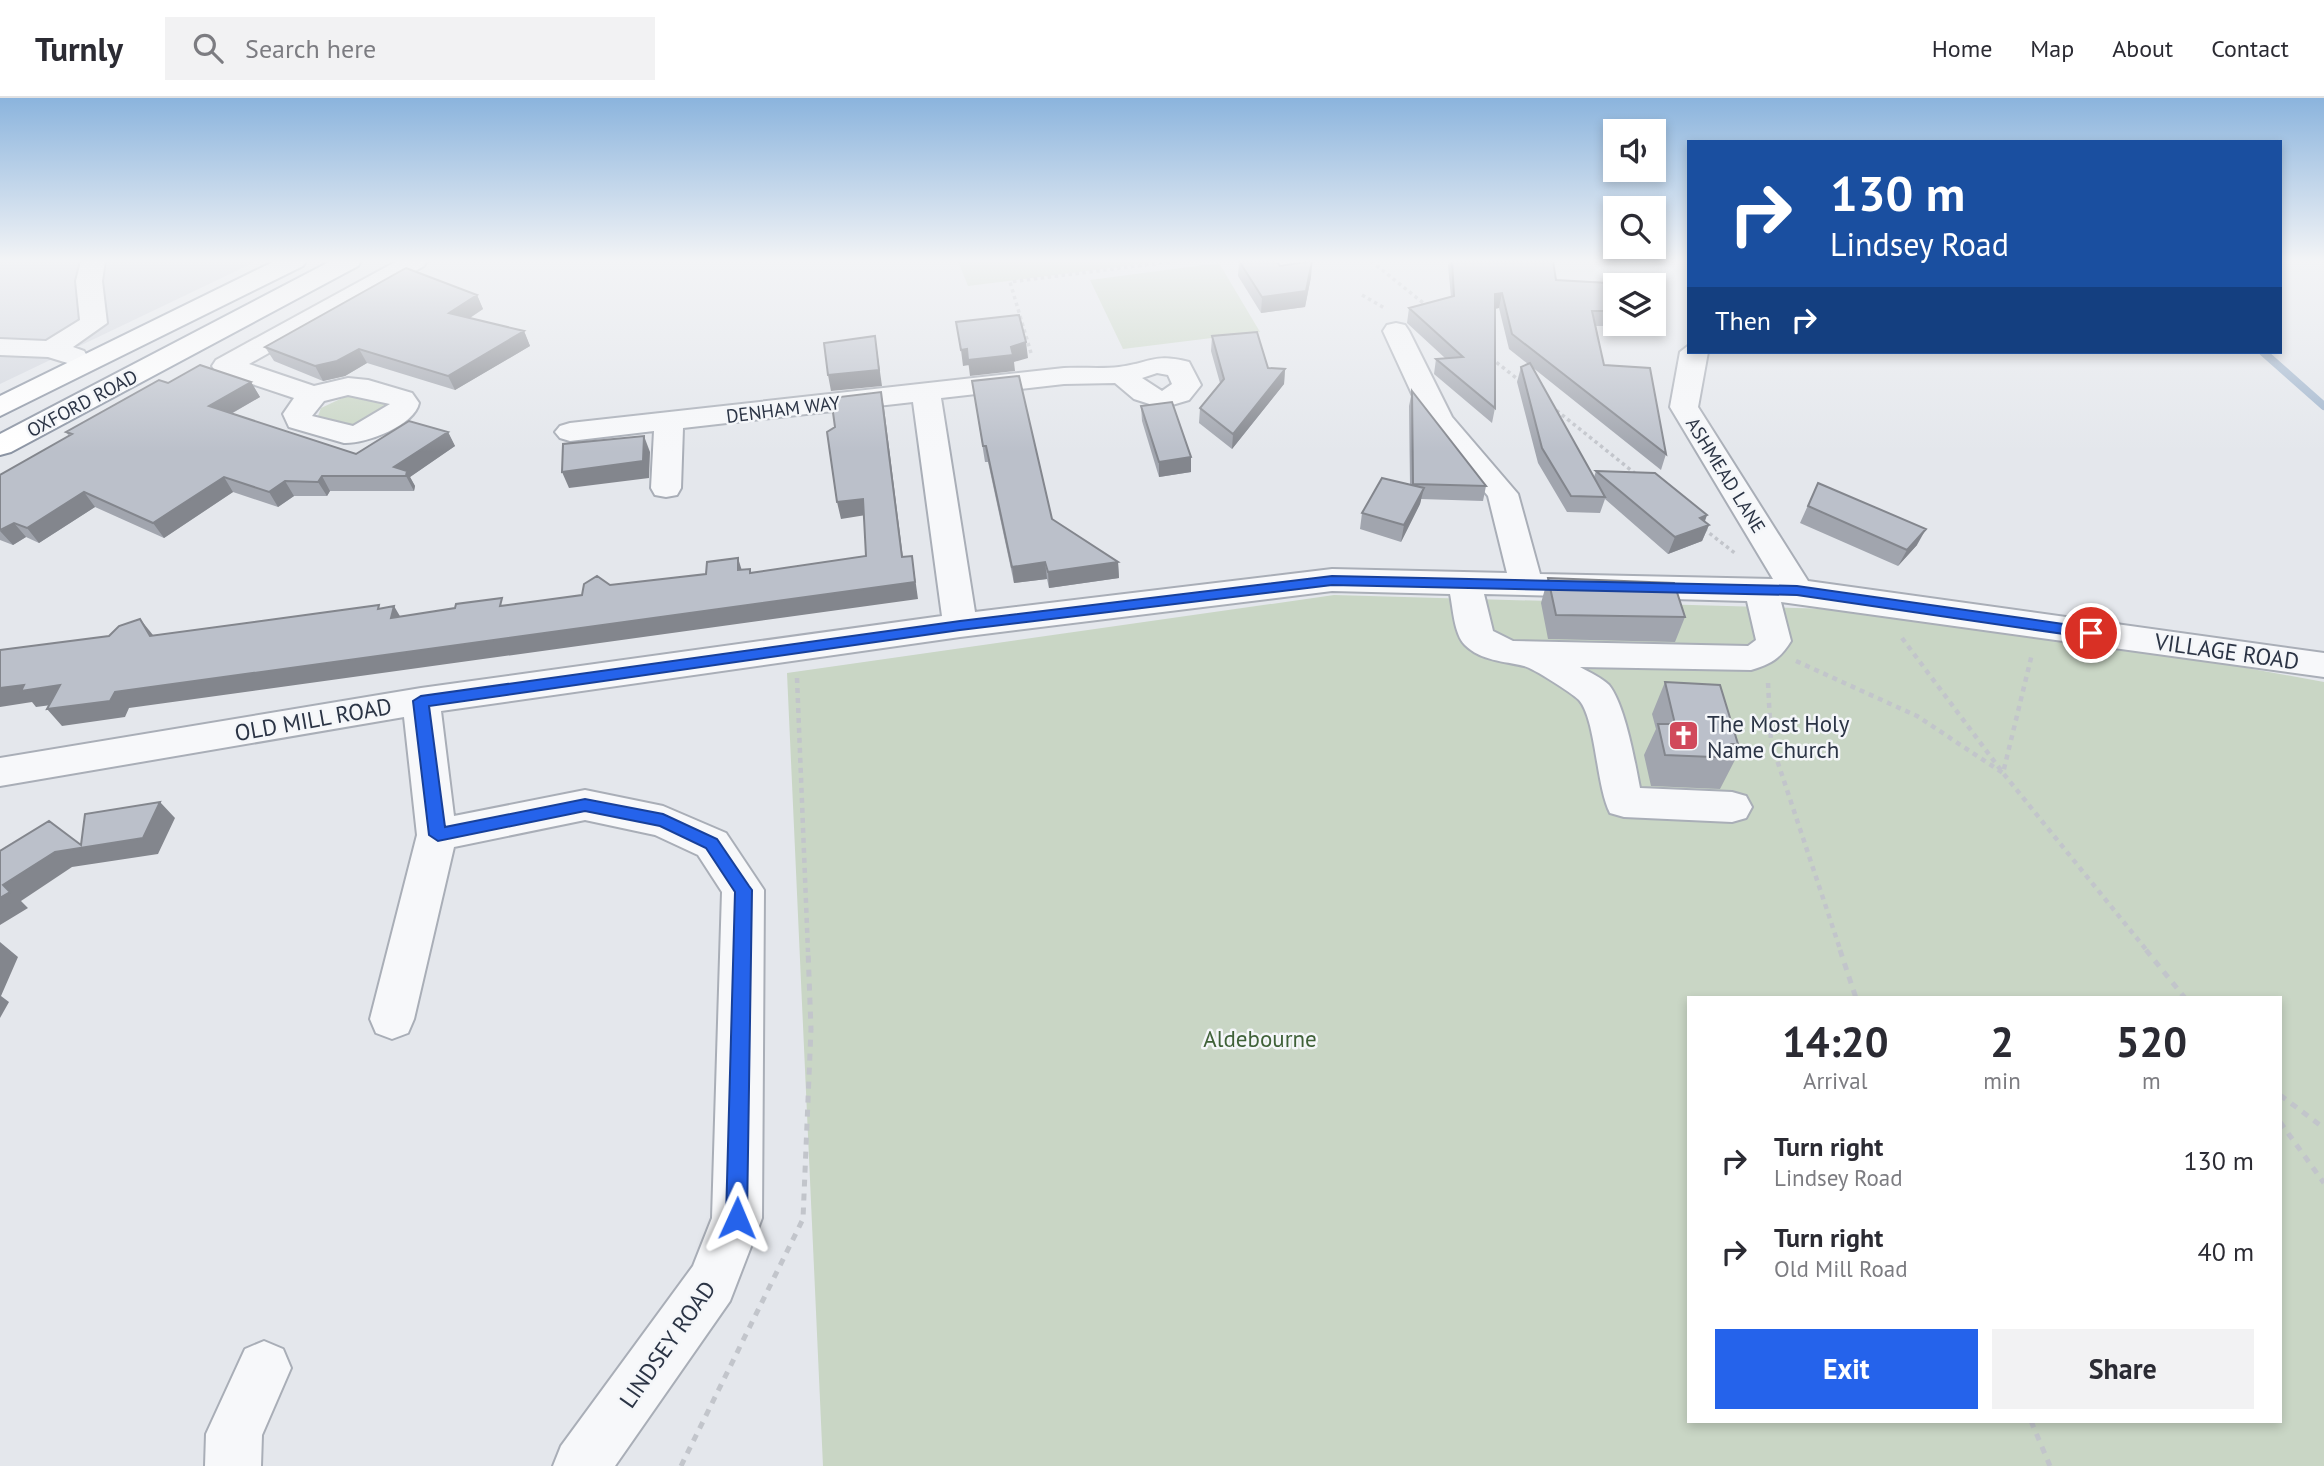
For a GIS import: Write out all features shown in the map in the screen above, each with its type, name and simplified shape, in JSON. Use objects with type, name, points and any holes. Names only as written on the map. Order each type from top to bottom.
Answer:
[{"type":"highway","name":"OXFORD ROAD","points":[[0,408],[166,325]]},
{"type":"highway","name":"OXFORD ROAD","points":[[0,446],[233,325]]},
{"type":"street","points":[[51,349],[91,325]]},
{"type":"street","points":[[300,325],[226,366],[314,396]]},
{"type":"street","points":[[229,327],[265,344]]},
{"type":"street","points":[[1396,331],[1439,420],[1503,494],[1527,586]]},
{"type":"street","points":[[0,347],[51,349],[89,363]]},
{"type":"street","name":"ASHMEAD LANE","points":[[1694,354],[1684,407],[1780,590],[1774,641],[1768,650]]},
{"type":"street","name":"DENHAM WAY","points":[[570,432],[1052,377],[1122,375]]},
{"type":"street","points":[[926,392],[960,625]]},
{"type":"street","points":[[666,488],[675,422]]},
{"type":"street","name":"OLD MILL ROAD","points":[[0,772],[421,701],[960,625],[1332,580],[1780,590]]},
{"type":"street","points":[[1465,584],[1477,637],[1507,653],[1751,658],[1768,650]]},
{"type":"street","name":"VILLAGE ROAD","points":[[1780,590],[2324,665]]},
{"type":"street","points":[[1533,654],[1595,693],[1611,738],[1624,802],[1732,807]]},
{"type":"street","points":[[391,1019],[438,835],[421,701]]},
{"type":"street","name":"LINDSEY ROAD","points":[[438,835],[585,805],[663,821],[712,844],[743,890],[737,1218],[712,1283],[580,1466]]},
{"type":"street","points":[[233,1466],[234,1434],[264,1368]]},
{"type":"path","points":[[1029,325],[1052,377]]},
{"type":"path","points":[[1490,356],[1522,382]]},
{"type":"path","points":[[1544,400],[1641,478]]},
{"type":"path","points":[[1694,521],[1780,590]]},
{"type":"path","points":[[1876,604],[2003,773],[2183,996]]},
{"type":"path","points":[[2003,773],[2040,626]]},
{"type":"path","points":[[1855,996],[1771,742],[1768,650],[1917,716],[2003,773]]},
{"type":"path","points":[[2282,1096],[2324,1128]]},
{"type":"path","points":[[2282,1125],[2324,1183]]},
{"type":"path","points":[[2032,1423],[2050,1466]]},
{"type":"shaded area","points":[[0,325],[124,325],[0,384]]},
{"type":"green space","points":[[1111,325],[1256,325],[1260,332],[1123,349]]},
{"type":"green space","points":[[351,394],[391,406],[357,428],[318,416],[321,408]]},
{"type":"green space","name":"Aldebourne","points":[[1334,595],[1938,612],[2324,682],[2324,1466],[823,1466],[787,673]]},
{"type":"building","points":[[305,325],[498,325],[524,331],[448,376],[359,349],[337,361],[315,366],[265,347]]},
{"type":"building","points":[[957,325],[1022,325],[1026,342],[1011,347],[1013,355],[968,360],[967,349],[961,350]]},
{"type":"building","points":[[1428,325],[1495,325],[1495,408],[1436,359],[1463,357]]},
{"type":"building","points":[[1510,325],[1595,325],[1604,365],[1650,368],[1666,454],[1512,334]]},
{"type":"building","points":[[1257,332],[1268,368],[1285,369],[1233,434],[1200,408],[1224,379],[1212,336]]},
{"type":"building","points":[[875,336],[879,370],[828,375],[824,343]]},
{"type":"building","points":[[1530,363],[1605,497],[1571,496],[1542,448],[1521,367]]},
{"type":"building","points":[[200,365],[251,382],[209,406],[356,454],[409,421],[448,432],[394,467],[407,471],[406,476],[322,476],[318,482],[285,481],[269,492],[224,477],[153,523],[84,492],[27,528],[14,523],[0,530],[0,475],[72,434],[66,432],[159,380],[168,383]]},
{"type":"building","points":[[1019,376],[1052,519],[1118,562],[1048,572],[1045,562],[1012,567],[986,446],[983,446],[972,381]]},
{"type":"building","points":[[1412,391],[1486,486],[1413,484]]},
{"type":"building","points":[[881,392],[902,557],[912,556],[915,582],[115,692],[110,701],[47,709],[60,685],[21,691],[24,685],[0,688],[0,650],[109,636],[119,626],[140,619],[150,636],[379,605],[378,609],[394,606],[391,618],[455,608],[456,604],[502,598],[500,606],[582,595],[584,584],[597,576],[610,585],[706,574],[707,562],[738,558],[738,570],[750,569],[750,573],[866,556],[863,499],[837,502],[827,432],[835,427],[831,398]]},
{"type":"building","points":[[1172,402],[1191,457],[1159,462],[1141,406]]},
{"type":"building","points":[[644,436],[643,461],[562,472],[563,444]]},
{"type":"building","points":[[1596,471],[1655,473],[1707,515],[1700,518],[1709,525],[1675,537]]},
{"type":"building","points":[[1382,478],[1424,488],[1404,525],[1362,513]]},
{"type":"building","points":[[1818,483],[1926,529],[1907,550],[1808,506]]},
{"type":"building","points":[[1548,578],[1674,583],[1685,617],[1556,615]]},
{"type":"building","points":[[1665,682],[1720,685],[1738,744],[1731,744],[1736,758],[1665,755],[1658,724],[1675,724]]},
{"type":"building","points":[[160,802],[143,838],[55,852],[3,885],[10,892],[0,898],[0,851],[49,821],[81,845],[85,814]]},
{"type":"waterway","points":[[2265,354],[2324,406]]},
{"type":"place","name":"The Most Holy Name Church","points":[[1684,736]]},
{"type":"route","points":[[737,1218],[743,890],[712,844],[663,821],[585,805],[438,835],[421,701],[960,625],[1332,580],[1797,591],[2091,633]]}]
